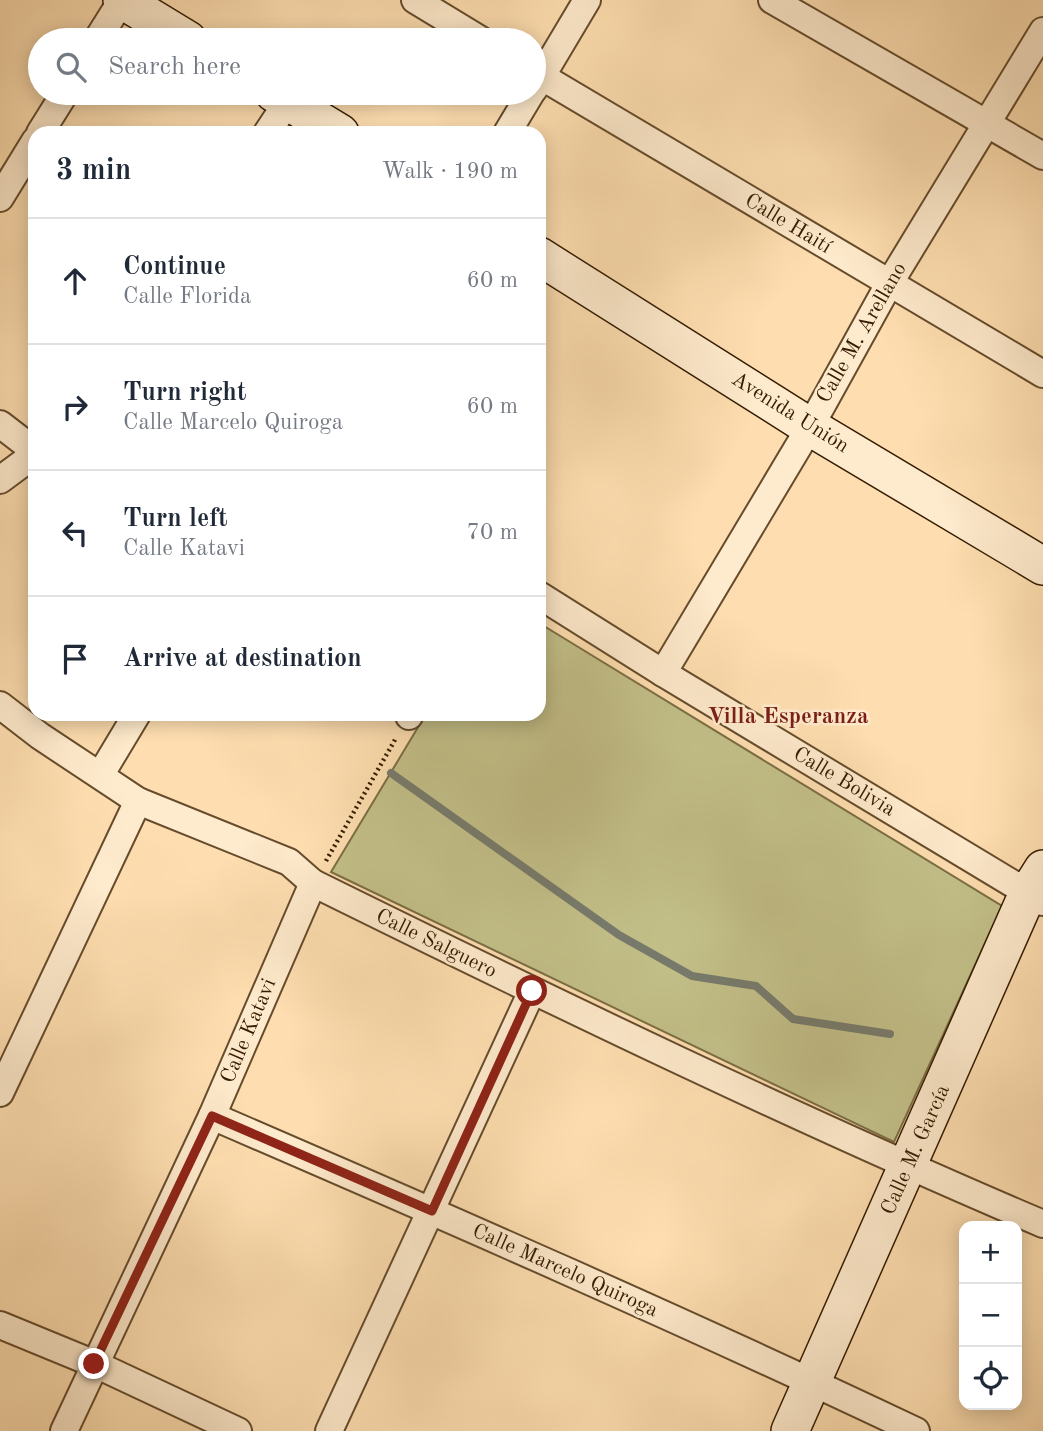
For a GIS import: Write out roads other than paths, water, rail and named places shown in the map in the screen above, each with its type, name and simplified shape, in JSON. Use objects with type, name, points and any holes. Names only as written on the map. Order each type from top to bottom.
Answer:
[{"type":"street","points":[[104,28],[122,0],[168,28]]},
{"type":"street","points":[[415,0],[461,28]]},
{"type":"street","points":[[546,65],[587,0]]},
{"type":"street","points":[[772,0],[1043,156]]},
{"type":"street","name":"Calle M. Arellano","points":[[663,673],[810,427],[889,284],[1043,31]]},
{"type":"street","name":"Calle Haití","points":[[546,89],[1043,374]]},
{"type":"street","points":[[44,126],[58,105]]},
{"type":"street","points":[[270,126],[278,105]]},
{"type":"street","points":[[294,105],[329,126]]},
{"type":"street","points":[[511,126],[523,105]]},
{"type":"street","points":[[0,198],[28,152]]},
{"type":"street","name":"Avenida Unión","points":[[546,260],[810,427],[1043,566]]},
{"type":"street","points":[[0,425],[28,447]]},
{"type":"street","points":[[0,480],[28,458]]},
{"type":"street","name":"Calle Bolivia","points":[[546,599],[663,673],[1038,888]]},
{"type":"street","name":"Calle Salguero","points":[[0,705],[40,736],[138,800],[289,862],[313,883],[532,991],[909,1167],[1043,1224]]},
{"type":"street","points":[[100,774],[133,721]]},
{"type":"street","points":[[0,1093],[138,800]]},
{"type":"street","name":"Calle Katavi","points":[[64,1431],[212,1116],[313,883]]},
{"type":"street","name":"Calle M. García","points":[[790,1431],[1038,888]]},
{"type":"street","points":[[329,1431],[532,991]]},
{"type":"street","name":"Calle Marcelo Quiroga","points":[[212,1116],[812,1381],[916,1431]]},
{"type":"street","points":[[0,1325],[94,1364],[238,1431]]},
{"type":"waterway","points":[[391,773],[619,935],[692,976],[756,986],[793,1019],[890,1034]]},
{"type":"district","name":"Villa Esperanza","points":[[788,716]]}]
